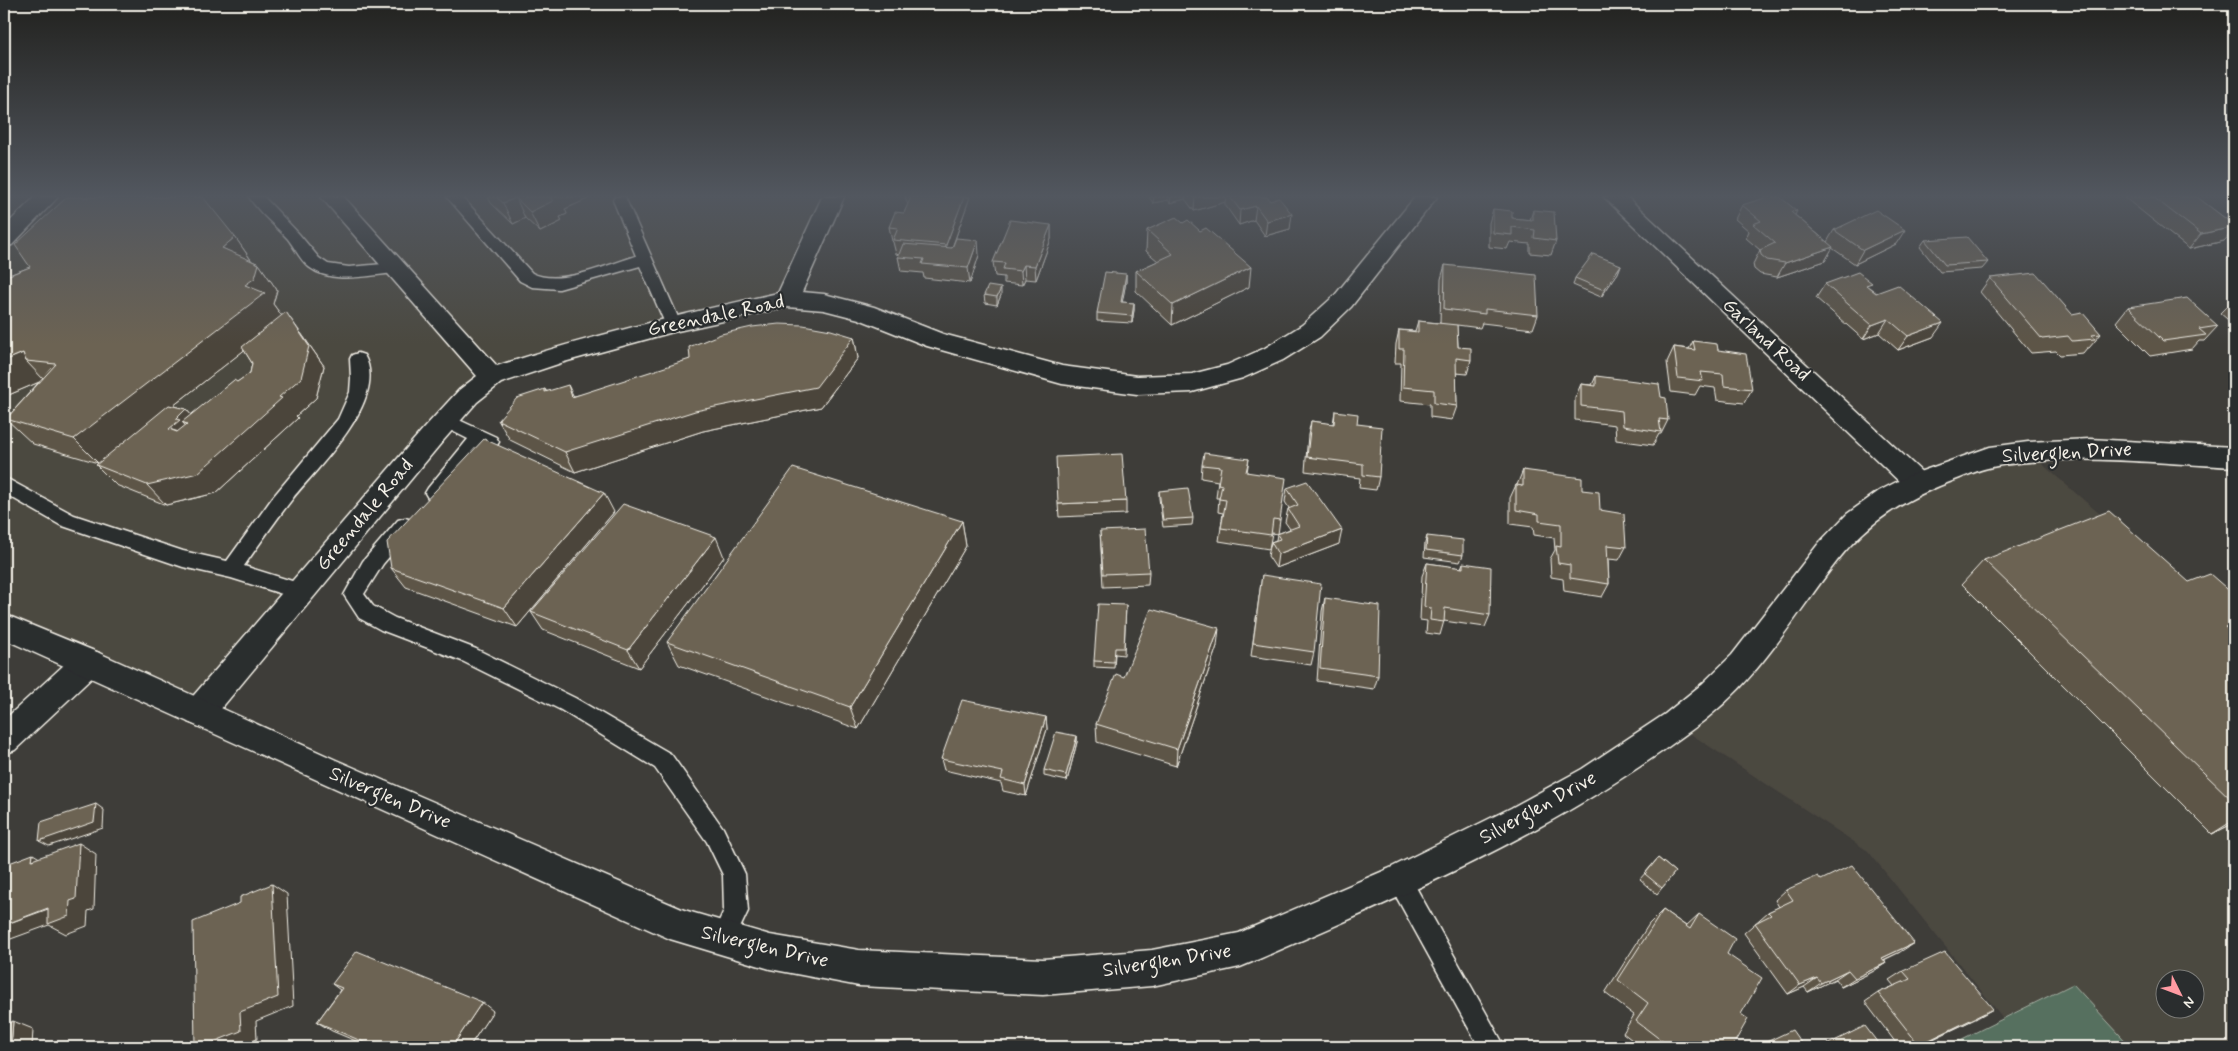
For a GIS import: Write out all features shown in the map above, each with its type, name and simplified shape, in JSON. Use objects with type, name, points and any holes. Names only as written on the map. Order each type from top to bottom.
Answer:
[{"type":"street","points":[[376,246],[492,377]]},
{"type":"street","points":[[787,299],[811,246]]},
{"type":"street","name":"Greendale Road","points":[[199,712],[446,420],[468,396],[492,377],[558,355],[674,324],[787,299],[824,302],[866,313],[936,340],[1062,375],[1137,385],[1192,383],[1234,372],[1274,354],[1311,330],[1343,301],[1386,246]]},
{"type":"street","name":"Garland Road","points":[[1668,246],[1917,482]]},
{"type":"street","name":"Silverglen Drive","points":[[4,626],[682,927],[770,952],[859,968],[1043,977],[1142,968],[1240,950],[1400,881],[1531,815],[1593,779],[1676,724],[1743,664],[1829,550],[1858,522],[1890,498],[1917,482],[1990,457],[2028,452],[2125,450],[2234,458]]},
{"type":"street","points":[[4,740],[88,662]]},
{"type":"lane","points":[[301,246],[313,262],[331,271],[349,272],[396,268]]},
{"type":"lane","points":[[499,246],[526,277],[538,283],[559,284],[645,259]]},
{"type":"lane","points":[[640,246],[674,324]]},
{"type":"lane","points":[[230,570],[287,493],[330,442],[349,414],[357,396],[361,378],[358,359]]},
{"type":"lane","points":[[446,420],[503,448]]},
{"type":"lane","points":[[479,437],[446,480],[376,557],[362,578],[354,595],[366,612],[388,624],[468,656],[568,704],[663,761],[716,835],[734,874],[736,911],[723,939]]},
{"type":"lane","points":[[4,484],[67,520],[183,559],[230,570],[301,592]]},
{"type":"lane","points":[[1400,881],[1493,1047]]},
{"type":"shaded area","points":[[4,246],[810,246],[786,300],[493,377],[200,712],[89,660],[4,624]]},
{"type":"shaded area","points":[[2027,451],[2234,630],[2234,1047],[2131,1047],[2072,984],[2003,1018],[1868,851],[1674,723],[1888,497]]},
{"type":"green space","points":[[2073,984],[2131,1047],[1946,1047]]},
{"type":"building","points":[[16,246],[224,246],[222,248],[259,264],[255,278],[245,285],[265,293],[74,439],[6,419],[56,364],[26,361],[23,353],[4,361],[4,277],[30,267]]},
{"type":"building","points":[[902,246],[952,248],[953,246],[976,246],[968,268],[922,264],[924,259],[898,257]]},
{"type":"building","points":[[999,246],[1043,246],[1035,266],[1024,265],[1021,271],[1003,269],[1005,263],[993,262]]},
{"type":"building","points":[[1164,246],[1227,246],[1251,267],[1173,305],[1136,271],[1173,254]]},
{"type":"building","points":[[1768,246],[1833,247],[1785,263],[1767,260],[1761,255],[1760,250]]},
{"type":"building","points":[[1857,246],[1871,246],[1863,250]]},
{"type":"building","points":[[1930,246],[1975,246],[1988,262],[1945,265]]},
{"type":"building","points":[[1593,254],[1621,265],[1604,290],[1575,278]]},
{"type":"building","points":[[1445,265],[1536,275],[1538,315],[1485,309],[1485,314],[1444,309]]},
{"type":"building","points":[[1105,272],[1126,274],[1121,302],[1134,303],[1132,316],[1097,313]]},
{"type":"building","points":[[1858,272],[1872,283],[1866,285],[1876,293],[1898,285],[1943,323],[1908,336],[1888,319],[1872,325],[1825,284]]},
{"type":"building","points":[[2036,273],[2072,314],[2082,312],[2101,334],[2092,335],[2095,339],[2072,341],[2068,336],[2042,339],[1990,278]]},
{"type":"building","points":[[988,286],[1001,288],[997,297],[984,295]]},
{"type":"building","points":[[2187,298],[2218,326],[2199,329],[2206,335],[2163,341],[2128,307]]},
{"type":"building","points":[[286,312],[309,346],[301,378],[279,397],[282,398],[198,473],[147,485],[96,465],[169,405],[186,409],[176,419],[180,420],[169,429],[177,432],[187,424],[182,422],[234,380],[237,382],[250,373],[252,363],[242,347]]},
{"type":"building","points":[[1418,321],[1457,325],[1458,347],[1471,348],[1471,360],[1456,358],[1457,406],[1434,403],[1434,390],[1403,387],[1404,349],[1399,349],[1399,330],[1418,332]]},
{"type":"building","points":[[779,324],[803,325],[831,330],[854,337],[816,387],[695,411],[565,452],[498,420],[517,398],[545,389],[545,392],[568,385],[572,397],[690,359],[689,347],[721,334],[752,327]]},
{"type":"building","points":[[1693,341],[1717,344],[1718,350],[1746,354],[1752,389],[1724,386],[1723,374],[1701,372],[1703,381],[1678,378],[1674,347],[1695,350]]},
{"type":"building","points":[[1596,376],[1659,384],[1661,397],[1666,398],[1668,420],[1659,419],[1661,432],[1623,426],[1622,411],[1581,406],[1581,384],[1596,386]]},
{"type":"building","points":[[1335,411],[1358,414],[1357,424],[1382,427],[1379,477],[1363,475],[1363,464],[1307,457],[1311,421],[1334,424]]},
{"type":"building","points":[[484,439],[604,493],[504,608],[391,568],[387,542]]},
{"type":"building","points":[[1204,453],[1249,459],[1246,472],[1286,478],[1280,520],[1273,519],[1271,535],[1221,528],[1226,500],[1219,499],[1222,485],[1218,484],[1221,467],[1202,465]]},
{"type":"building","points":[[1122,454],[1126,501],[1058,504],[1056,457]]},
{"type":"building","points":[[793,468],[962,521],[850,707],[667,642]]},
{"type":"building","points":[[1523,470],[1582,478],[1582,490],[1599,492],[1600,510],[1624,514],[1626,547],[1607,545],[1609,584],[1570,578],[1570,565],[1558,563],[1556,546],[1561,547],[1561,524],[1539,521],[1539,514],[1516,510],[1516,485],[1523,486]]},
{"type":"building","points":[[1307,481],[1342,530],[1278,554],[1271,542],[1280,539],[1277,534],[1299,526],[1288,509],[1298,505],[1287,488]]},
{"type":"building","points":[[1188,488],[1193,518],[1163,520],[1159,491]]},
{"type":"building","points":[[623,504],[716,537],[628,650],[531,612]]},
{"type":"building","points":[[2109,511],[2189,582],[2210,574],[2234,595],[2234,623],[2225,627],[2234,636],[2234,802],[1984,560]]},
{"type":"building","points":[[1145,529],[1149,572],[1103,574],[1100,531]]},
{"type":"building","points":[[1427,536],[1463,540],[1463,555],[1426,550]]},
{"type":"building","points":[[1427,563],[1463,568],[1463,563],[1491,567],[1490,615],[1445,608],[1444,622],[1430,620],[1431,608],[1424,607]]},
{"type":"building","points":[[1262,575],[1321,584],[1314,652],[1253,643]]},
{"type":"building","points":[[1325,598],[1380,606],[1378,676],[1320,668]]},
{"type":"building","points":[[1098,604],[1126,605],[1124,648],[1115,648],[1114,662],[1094,661]]},
{"type":"building","points":[[1151,609],[1219,628],[1177,749],[1096,724],[1116,674],[1124,677]]},
{"type":"building","points":[[962,700],[1046,717],[1025,785],[1001,779],[1003,772],[941,759]]},
{"type":"building","points":[[1056,732],[1077,736],[1066,775],[1044,770]]},
{"type":"building","points":[[96,804],[94,822],[39,841],[41,822]]},
{"type":"building","points":[[79,843],[76,899],[70,901],[69,916],[48,924],[48,908],[4,925],[4,865],[33,854],[32,860]]},
{"type":"building","points":[[1658,858],[1675,872],[1662,888],[1645,874]]},
{"type":"building","points":[[1852,865],[1914,943],[1882,958],[1886,963],[1855,978],[1848,970],[1821,983],[1817,978],[1800,985],[1755,923],[1771,915],[1768,912],[1793,900],[1786,890],[1818,876],[1821,880]]},
{"type":"building","points":[[272,884],[278,997],[240,1012],[241,1031],[201,1047],[195,1047],[193,922],[240,903],[240,897]]},
{"type":"building","points":[[1663,910],[1690,929],[1699,914],[1735,939],[1727,954],[1762,978],[1741,1014],[1748,1019],[1732,1047],[1710,1047],[1699,1040],[1695,1047],[1670,1047],[1636,1021],[1648,1003],[1618,980]]},
{"type":"building","points":[[357,951],[482,1002],[452,1047],[446,1047],[426,1039],[420,1047],[375,1047],[317,1022],[342,988],[332,984]]},
{"type":"building","points":[[1945,952],[1993,1009],[1919,1045],[1878,993],[1910,979],[1903,971]]},
{"type":"building","points":[[13,1021],[11,1047],[4,1047],[4,1025]]},
{"type":"building","points":[[1865,1026],[1881,1047],[1822,1047]]},
{"type":"building","points":[[1792,1030],[1804,1047],[1756,1047]]}]
